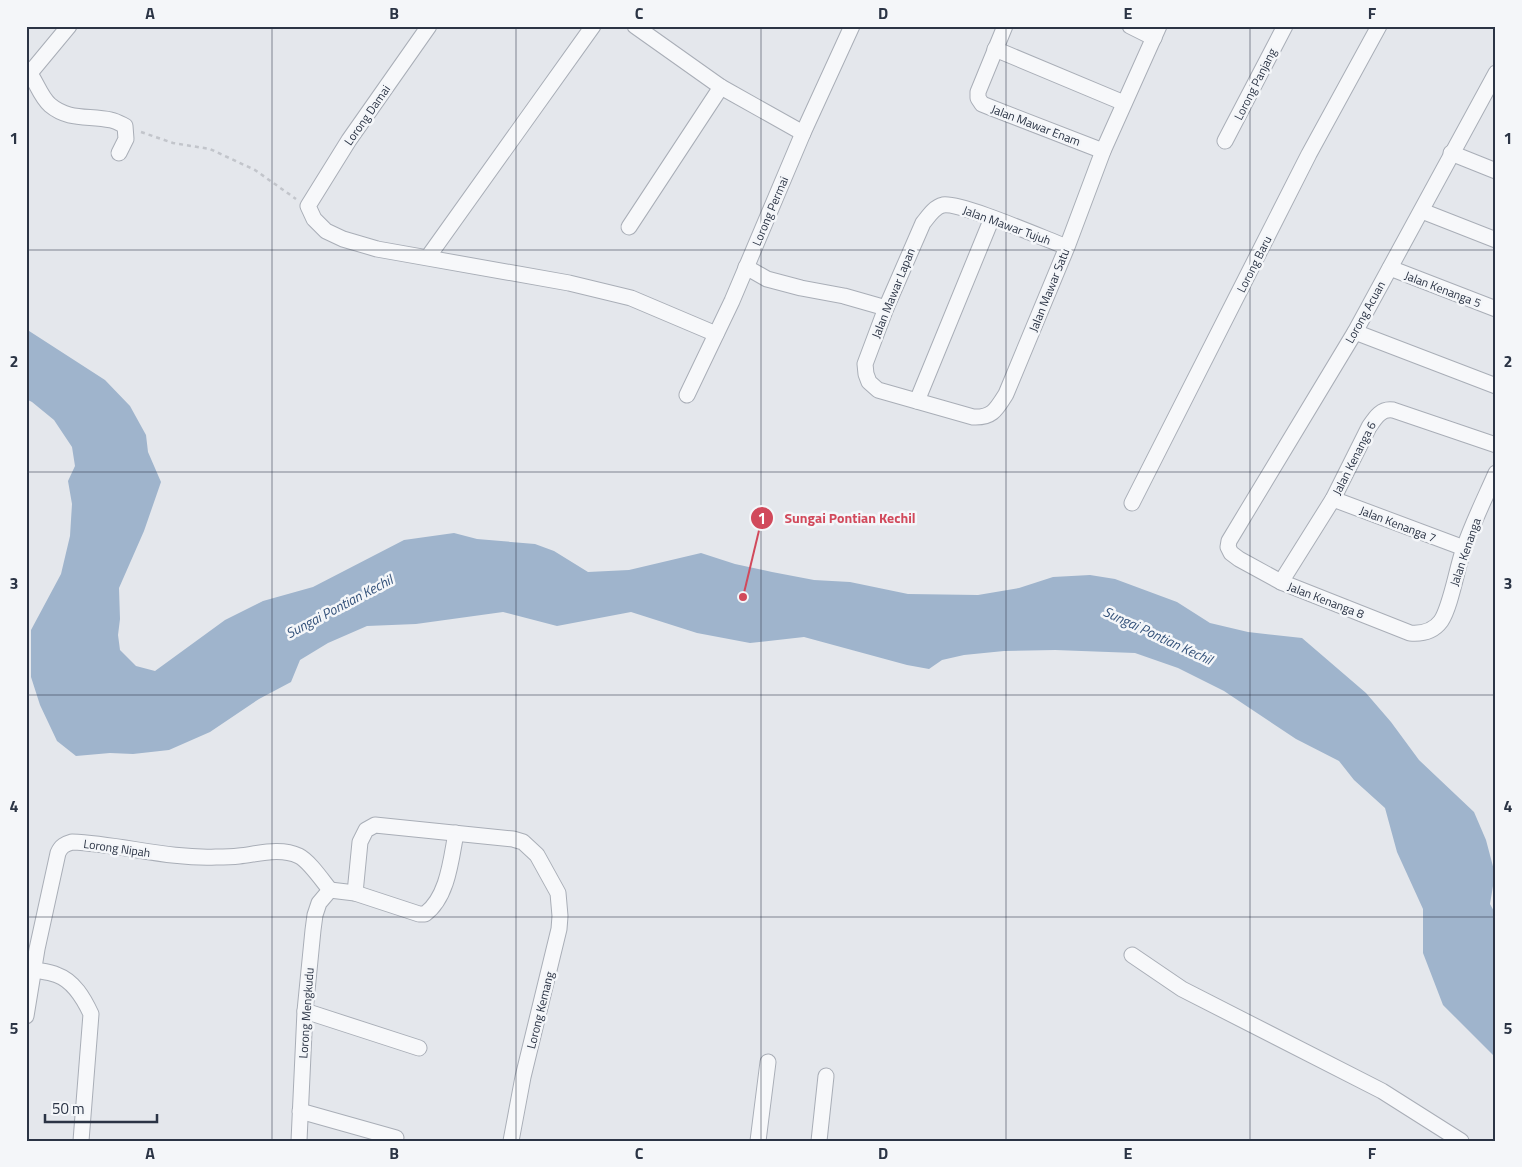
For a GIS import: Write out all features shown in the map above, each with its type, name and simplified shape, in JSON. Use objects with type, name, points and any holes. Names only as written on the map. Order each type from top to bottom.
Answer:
[{"type":"street","points":[[69,26],[28,71],[50,105],[62,112],[81,118],[112,120],[125,126],[126,139],[119,153]]},
{"type":"street","name":"Lorong Damai","points":[[308,206],[349,140],[429,26]]},
{"type":"street","points":[[428,257],[592,26]]},
{"type":"street","points":[[635,26],[721,87],[803,133]]},
{"type":"street","name":"Lorong Permai","points":[[687,395],[716,334],[803,133],[852,26]]},
{"type":"street","points":[[1005,26],[995,49],[1124,103]]},
{"type":"street","points":[[1130,26],[1156,32]]},
{"type":"street","name":"Lorong Panjang","points":[[1225,141],[1284,26]]},
{"type":"street","name":"Lorong Baru","points":[[1132,504],[1309,154],[1379,26]]},
{"type":"street","name":"Jalan Mawar Satu","points":[[864,364],[869,382],[878,390],[973,417],[983,418],[991,414],[998,407],[1006,394],[1067,247],[1103,151],[1156,32]]},
{"type":"street","name":"Jalan Mawar Enam","points":[[995,49],[978,92],[978,98],[982,104],[1103,151]]},
{"type":"street","name":"Lorong Acuan","points":[[1228,547],[1229,541],[1355,332],[1496,73]]},
{"type":"street","points":[[629,227],[721,87]]},
{"type":"street","points":[[1451,153],[1496,171]]},
{"type":"street","name":"Jalan Mawar Tujuh","points":[[922,223],[932,212],[941,206],[951,205],[992,218],[1067,247]]},
{"type":"street","points":[[308,206],[314,219],[326,231],[343,239],[377,249],[569,283],[631,298],[716,334]]},
{"type":"street","points":[[1422,211],[1496,240]]},
{"type":"street","points":[[917,401],[992,218]]},
{"type":"street","name":"Jalan Mawar Lapan","points":[[864,364],[922,223]]},
{"type":"street","points":[[746,266],[767,279],[844,296],[886,308]]},
{"type":"street","name":"Jalan Kenanga 5","points":[[1390,268],[1496,309]]},
{"type":"street","points":[[1355,332],[1496,386]]},
{"type":"street","name":"Jalan Kenanga 6","points":[[1281,582],[1333,499],[1376,416],[1388,409],[1496,445]]},
{"type":"street","name":"Jalan Kenanga","points":[[1432,629],[1441,622],[1464,548],[1496,473]]},
{"type":"street","name":"Jalan Kenanga 7","points":[[1333,499],[1464,548]]},
{"type":"street","name":"Jalan Kenanga 8","points":[[1228,547],[1231,553],[1239,559],[1281,582],[1410,633],[1421,634],[1432,629]]},
{"type":"street","name":"Lorong Kemang","points":[[355,893],[362,834],[375,825],[513,839],[523,842],[537,855],[558,893],[560,902],[559,929],[523,1077],[511,1141]]},
{"type":"street","points":[[330,890],[355,893],[424,914],[434,906],[446,883],[456,833]]},
{"type":"street","name":"Lorong Nipah","points":[[26,1016],[30,969],[58,853],[63,846],[72,842],[106,844],[170,856],[199,858],[239,856],[270,851],[286,852],[305,860],[330,890]]},
{"type":"street","name":"Lorong Mengkudu","points":[[299,1141],[305,1010],[315,915],[319,903],[330,890]]},
{"type":"street","points":[[1132,955],[1182,989],[1382,1091],[1461,1141]]},
{"type":"street","points":[[30,969],[58,976],[64,980],[76,989],[85,1000],[91,1014],[81,1141]]},
{"type":"street","points":[[305,1010],[419,1048]]},
{"type":"street","points":[[758,1141],[768,1062]]},
{"type":"street","points":[[819,1141],[826,1076]]},
{"type":"street","points":[[300,1111],[396,1138]]},
{"type":"path","points":[[125,126],[173,143],[210,149],[255,170],[308,206]]},
{"type":"water","points":[[26,329],[105,380],[130,406],[146,435],[148,452],[161,482],[144,531],[119,588],[120,619],[118,635],[120,650],[136,666],[155,671],[225,620],[263,601],[313,587],[404,540],[454,533],[477,539],[535,544],[554,551],[588,572],[629,570],[701,553],[735,564],[772,572],[814,580],[850,582],[908,594],[978,595],[1019,588],[1053,577],[1090,575],[1115,579],[1177,602],[1210,623],[1248,632],[1302,638],[1366,693],[1391,722],[1419,760],[1474,812],[1486,840],[1495,874],[1490,904],[1496,915],[1496,1058],[1443,1005],[1423,953],[1423,909],[1397,852],[1385,808],[1354,780],[1339,761],[1296,739],[1224,691],[1178,668],[1135,653],[1055,650],[1004,651],[964,655],[942,660],[929,669],[907,665],[804,637],[750,643],[697,633],[631,612],[557,626],[503,612],[416,624],[367,626],[328,643],[300,660],[291,682],[259,699],[210,732],[169,750],[133,754],[110,753],[76,756],[57,741],[40,705],[31,677],[31,630],[61,574],[70,536],[72,504],[68,481],[75,466],[72,447],[54,420],[26,399]]},
{"type":"place","name":"Sungai Pontian Kechil","points":[[743,597]]}]
